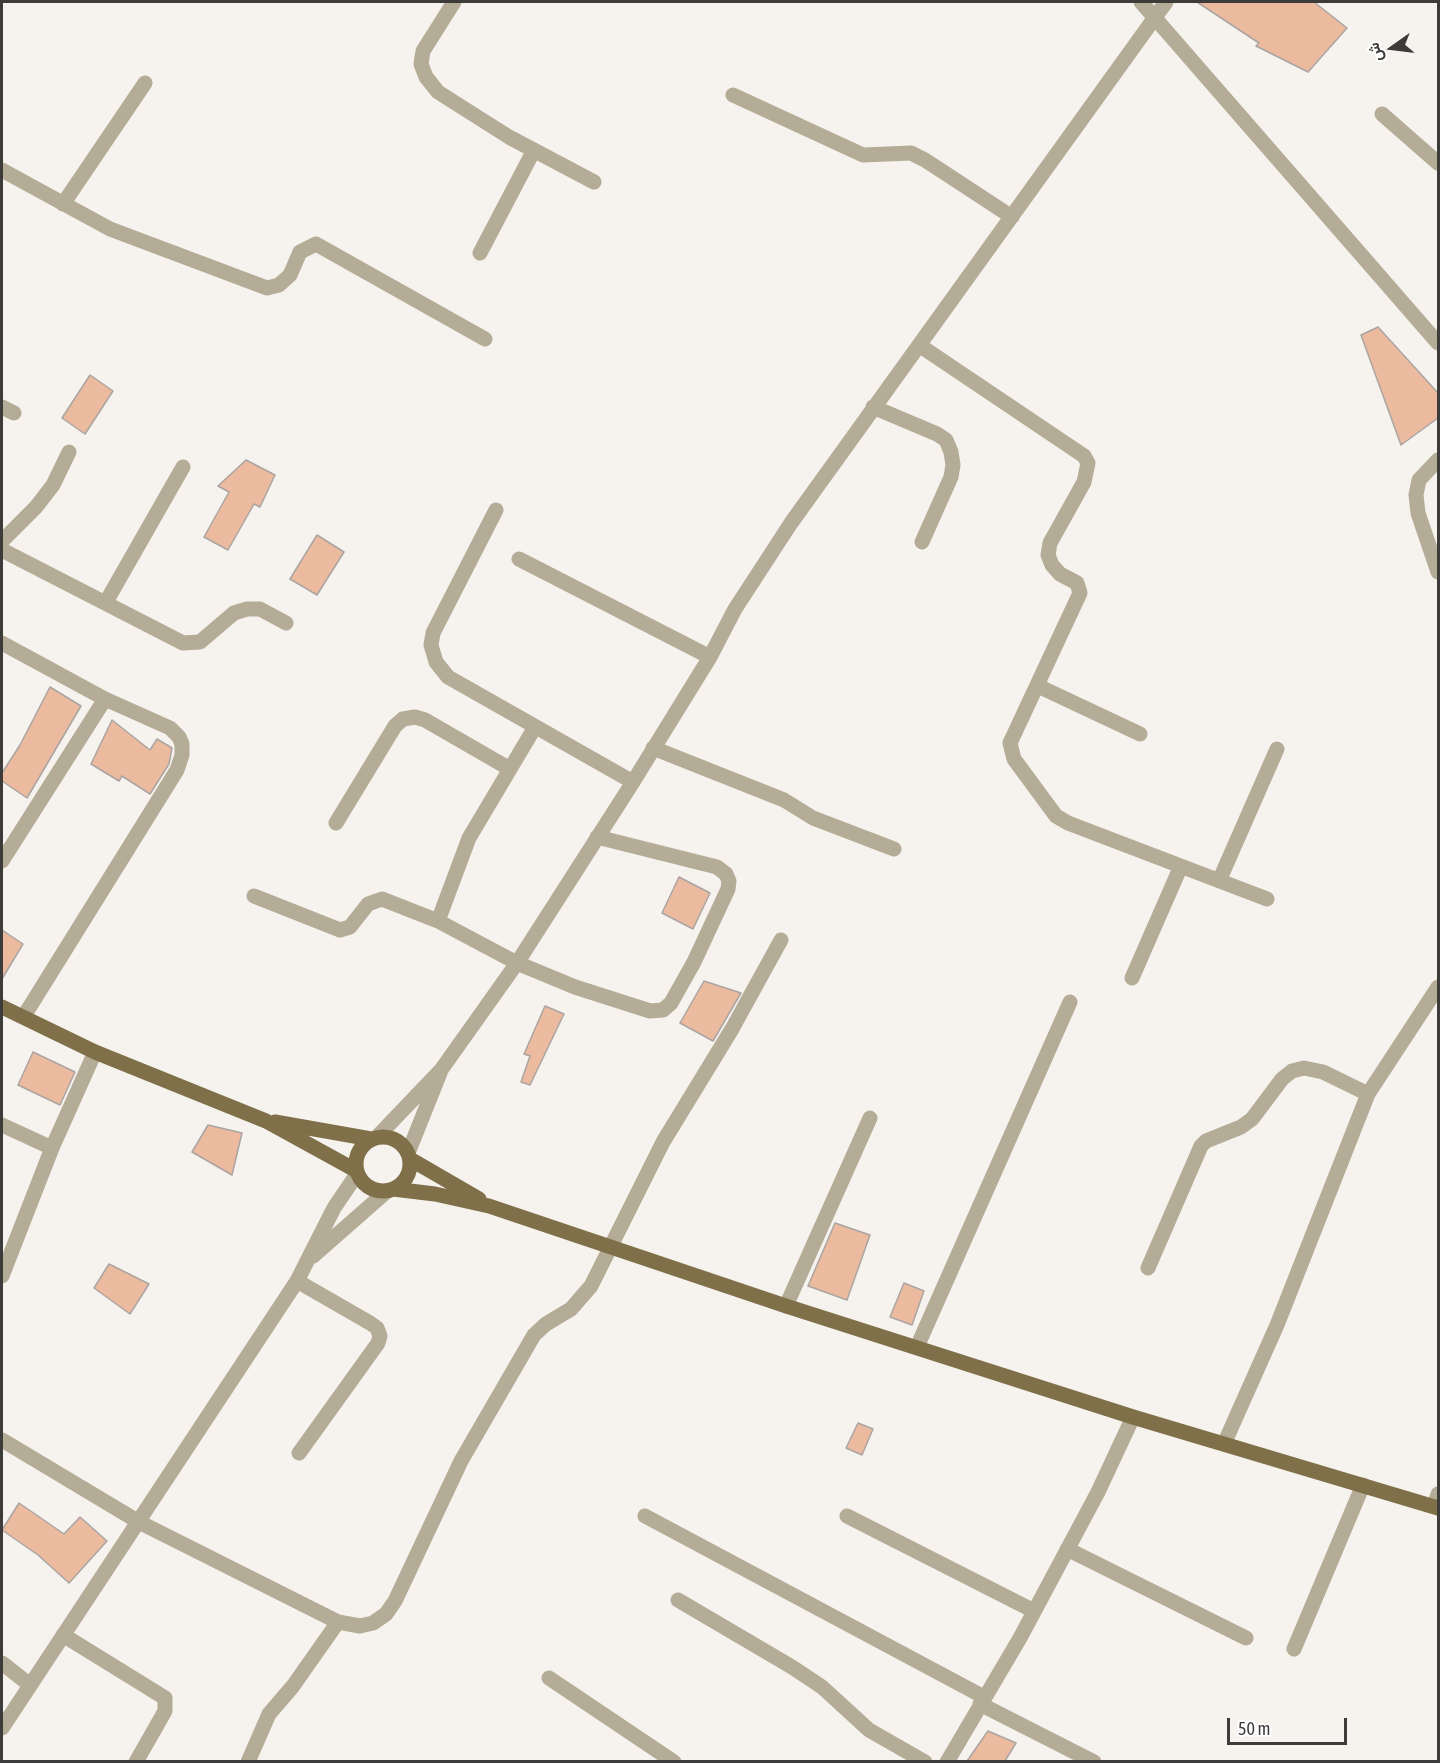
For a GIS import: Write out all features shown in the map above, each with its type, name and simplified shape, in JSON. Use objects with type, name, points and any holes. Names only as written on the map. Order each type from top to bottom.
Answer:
[{"type":"main road","points":[[2,1007],[95,1052],[266,1121],[357,1172],[370,1188],[435,1194],[489,1206],[786,1306],[1133,1418],[1363,1485],[1437,1503]]},
{"type":"main road","points":[[266,1121],[395,1140],[409,1156],[489,1206]]},
{"type":"main road","points":[[357,1172],[358,1153],[374,1138]]},
{"type":"main road","points":[[390,1190],[407,1177],[409,1156]]},
{"type":"street","points":[[454,2],[423,51],[421,64],[426,77],[438,92],[534,150],[594,182]]},
{"type":"street","points":[[1141,2],[1438,343]]},
{"type":"street","points":[[374,1138],[441,1070],[517,963],[633,782],[710,657],[735,609],[790,523],[1166,2]]},
{"type":"street","points":[[63,204],[145,83]]},
{"type":"street","points":[[733,95],[863,154],[911,153],[1012,217]]},
{"type":"street","points":[[1382,114],[1438,163]]},
{"type":"street","points":[[480,254],[534,150]]},
{"type":"street","points":[[2,170],[110,229],[267,288],[279,285],[290,275],[300,252],[316,244],[486,339]]},
{"type":"street","points":[[919,345],[1084,456],[1088,463],[1084,482],[1050,543],[1048,555],[1052,565],[1060,574],[1077,583],[1080,592],[1010,742],[1014,759],[1056,816],[1267,899]]},
{"type":"street","points":[[873,407],[937,434],[946,440],[951,452],[953,465],[951,477],[922,542]]},
{"type":"street","points":[[2,541],[36,507],[53,485],[69,452]]},
{"type":"street","points":[[1438,460],[1419,480],[1416,495],[1418,513],[1438,572]]},
{"type":"street","points":[[106,602],[183,467]]},
{"type":"street","points":[[496,510],[433,633],[431,645],[436,662],[448,676],[633,782]]},
{"type":"street","points":[[2,550],[183,643],[200,642],[234,613],[247,609],[260,609],[286,623]]},
{"type":"street","points":[[519,560],[710,657]]},
{"type":"street","points":[[2,643],[105,699],[170,728],[179,737],[182,756],[177,770],[24,1016]]},
{"type":"street","points":[[1038,686],[1140,734]]},
{"type":"street","points":[[2,861],[105,699]]},
{"type":"street","points":[[336,823],[395,726],[403,719],[415,717],[425,720],[510,769]]},
{"type":"street","points":[[438,921],[461,854],[535,727]]},
{"type":"street","points":[[653,748],[784,800],[813,818],[894,849]]},
{"type":"street","points":[[1219,881],[1277,749]]},
{"type":"street","points":[[254,896],[340,930],[350,927],[368,904],[382,899],[438,921],[517,963],[575,987],[650,1011],[663,1010],[671,1003],[704,941],[728,889],[729,881],[717,867],[597,837]]},
{"type":"street","points":[[1132,978],[1181,866]]},
{"type":"street","points":[[2,1440],[139,1522],[338,1622],[360,1626],[373,1623],[386,1614],[395,1602],[461,1461],[534,1335],[546,1323],[572,1309],[591,1286],[663,1142],[732,1029],[781,940]]},
{"type":"street","points":[[1224,1444],[1278,1325],[1368,1094],[1438,987]]},
{"type":"street","points":[[917,1347],[1070,1002]]},
{"type":"street","points":[[3,1268],[52,1148],[95,1052]]},
{"type":"street","points":[[1148,1268],[1201,1146],[1206,1141],[1240,1127],[1252,1119],[1287,1075],[1304,1068],[1323,1072],[1368,1094]]},
{"type":"street","points":[[409,1156],[441,1070]]},
{"type":"street","points":[[786,1306],[870,1118]]},
{"type":"street","points":[[2,1125],[52,1148]]},
{"type":"street","points":[[2,1728],[297,1281],[311,1258],[326,1223],[357,1172]]},
{"type":"street","points":[[311,1258],[390,1190]]},
{"type":"street","points":[[297,1281],[370,1323],[377,1328],[380,1336],[378,1343],[299,1454]]},
{"type":"street","points":[[947,1761],[1034,1611],[1098,1492],[1133,1418]]},
{"type":"street","points":[[1294,1649],[1363,1485]]},
{"type":"street","points":[[645,1516],[1094,1761]]},
{"type":"street","points":[[847,1516],[1034,1611]]},
{"type":"street","points":[[1067,1549],[1246,1638]]},
{"type":"street","points":[[678,1600],[792,1667],[822,1687],[869,1730],[925,1761]]},
{"type":"street","points":[[248,1761],[269,1714],[293,1686],[338,1622]]},
{"type":"street","points":[[63,1635],[165,1698],[165,1711],[136,1761]]},
{"type":"street","points":[[2,1663],[30,1685]]},
{"type":"street","points":[[549,1678],[674,1761]]},
{"type":"building","points":[[1197,2],[1314,2],[1347,28],[1308,72],[1256,46],[1259,43]]},
{"type":"building","points":[[1378,327],[1438,393],[1438,418],[1401,445],[1361,335]]},
{"type":"building","points":[[90,375],[113,391],[85,434],[62,418]]},
{"type":"building","points":[[246,460],[275,475],[260,507],[254,504],[228,550],[204,537],[229,492],[218,486]]},
{"type":"building","points":[[317,535],[344,552],[317,595],[290,579]]},
{"type":"building","points":[[50,687],[81,706],[27,798],[2,781],[2,773],[20,745]]},
{"type":"building","points":[[112,720],[150,750],[157,739],[172,748],[169,764],[150,794],[122,776],[119,781],[91,764]]},
{"type":"building","points":[[679,877],[710,893],[693,929],[662,913]]},
{"type":"building","points":[[2,930],[23,944],[2,979]]},
{"type":"building","points":[[704,981],[741,993],[713,1041],[680,1023]]},
{"type":"building","points":[[545,1006],[564,1014],[530,1085],[521,1082],[530,1056],[524,1054]]},
{"type":"building","points":[[33,1052],[75,1072],[60,1105],[18,1085]]},
{"type":"building","points":[[208,1125],[242,1133],[232,1175],[192,1152]]},
{"type":"building","points":[[835,1223],[870,1235],[847,1300],[808,1286]]},
{"type":"building","points":[[109,1264],[149,1284],[130,1314],[94,1288]]},
{"type":"building","points":[[904,1283],[924,1291],[912,1325],[890,1317]]},
{"type":"building","points":[[858,1423],[873,1429],[862,1455],[846,1448]]},
{"type":"building","points":[[19,1503],[64,1534],[80,1517],[107,1541],[69,1583],[38,1555],[2,1530]]},
{"type":"building","points":[[988,1731],[1016,1743],[1005,1761],[967,1761]]}]
